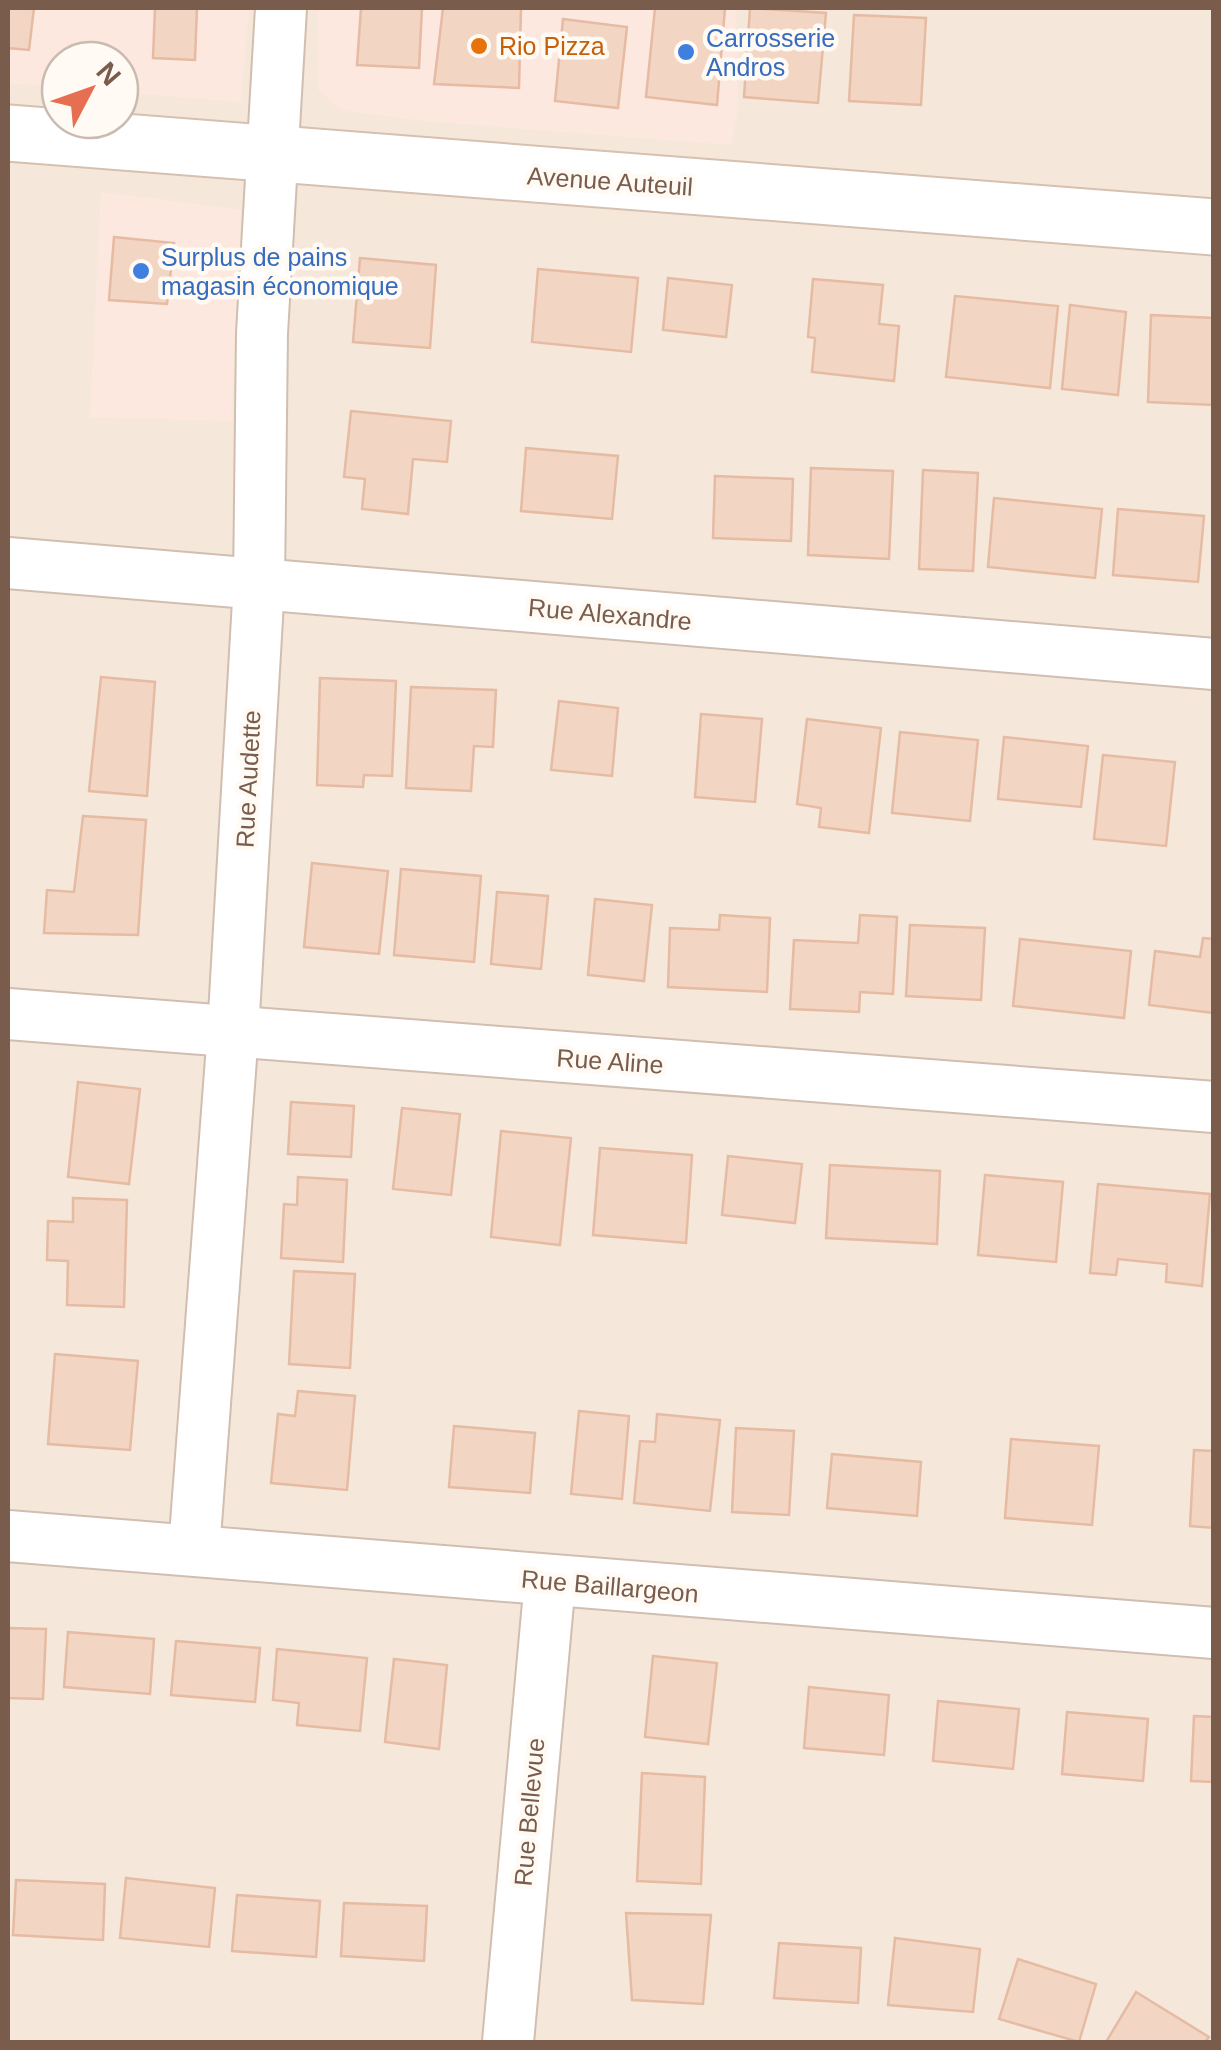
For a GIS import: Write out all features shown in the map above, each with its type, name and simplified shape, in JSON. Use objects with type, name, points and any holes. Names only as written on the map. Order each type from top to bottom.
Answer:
[{"type":"street","name":"Rue Audette","points":[[194,1550],[233,1032],[259,584],[262,333],[281,8]]},
{"type":"street","name":"Avenue Auteuil","points":[[8,133],[1214,227]]},
{"type":"street","name":"Rue Alexandre","points":[[8,563],[1214,664]]},
{"type":"street","name":"Rue Aline","points":[[8,1014],[1214,1107]]},
{"type":"street","name":"Rue Baillargeon","points":[[8,1536],[1214,1633]]},
{"type":"street","name":"Rue Bellevue","points":[[508,2042],[550,1581]]},
{"type":"shaded area","points":[[8,8],[1213,8],[1213,2042],[8,2042]]},
{"type":"shaded area","points":[[8,8],[249,8],[241,102],[140,94],[140,40],[40,40],[40,85],[8,83]]},
{"type":"shaded area","points":[[318,8],[736,8],[738,108],[731,145],[426,121],[340,110],[317,88]]},
{"type":"shaded area","points":[[101,192],[241,210],[231,421],[90,417]]},
{"type":"building","points":[[8,8],[34,8],[29,50],[8,48]]},
{"type":"building","points":[[155,8],[197,8],[195,60],[153,58]]},
{"type":"building","points":[[361,8],[422,8],[419,68],[357,65]]},
{"type":"building","name":"Rio Pizza","points":[[443,8],[521,8],[519,88],[434,84]]},
{"type":"building","name":"Carrosserie Andros","points":[[655,8],[725,8],[717,105],[646,97]]},
{"type":"building","points":[[750,8],[826,13],[818,103],[744,97]]},
{"type":"building","points":[[854,15],[926,18],[921,105],[849,101]]},
{"type":"building","points":[[563,19],[627,27],[618,108],[555,101]]},
{"type":"building","name":"Surplus de pains magasin économique","points":[[114,237],[174,243],[167,304],[109,300]]},
{"type":"building","points":[[360,258],[436,265],[430,348],[353,342]]},
{"type":"building","points":[[538,269],[638,278],[631,352],[532,342]]},
{"type":"building","points":[[668,278],[732,285],[726,337],[663,330]]},
{"type":"building","points":[[813,279],[883,285],[879,324],[899,326],[894,381],[812,372],[815,338],[808,337]]},
{"type":"building","points":[[955,296],[1058,306],[1050,388],[946,377]]},
{"type":"building","points":[[1070,305],[1126,312],[1118,395],[1062,389]]},
{"type":"building","points":[[1151,315],[1214,318],[1214,405],[1148,402]]},
{"type":"building","points":[[351,411],[451,421],[447,462],[413,459],[408,514],[362,509],[365,479],[344,477]]},
{"type":"building","points":[[526,448],[618,456],[612,519],[521,511]]},
{"type":"building","points":[[811,468],[893,471],[889,559],[808,555]]},
{"type":"building","points":[[923,470],[978,473],[973,571],[919,569]]},
{"type":"building","points":[[715,476],[793,479],[791,541],[713,538]]},
{"type":"building","points":[[994,498],[1102,509],[1095,578],[988,567]]},
{"type":"building","points":[[1118,509],[1204,516],[1198,582],[1113,575]]},
{"type":"building","points":[[101,677],[155,682],[147,796],[89,791]]},
{"type":"building","points":[[320,678],[396,681],[392,776],[364,775],[363,787],[317,785]]},
{"type":"building","points":[[411,687],[496,690],[493,747],[474,746],[471,791],[406,788]]},
{"type":"building","points":[[559,701],[618,708],[612,776],[551,770]]},
{"type":"building","points":[[701,714],[762,719],[755,802],[695,797]]},
{"type":"building","points":[[807,719],[881,728],[869,833],[819,827],[821,808],[797,804]]},
{"type":"building","points":[[900,732],[978,740],[970,821],[892,813]]},
{"type":"building","points":[[1004,737],[1088,746],[1081,807],[998,799]]},
{"type":"building","points":[[1103,755],[1175,762],[1166,846],[1094,839]]},
{"type":"building","points":[[83,816],[146,820],[138,935],[44,933],[47,890],[74,892]]},
{"type":"building","points":[[312,863],[388,871],[379,954],[304,947]]},
{"type":"building","points":[[401,869],[481,876],[474,962],[394,955]]},
{"type":"building","points":[[497,892],[548,896],[541,969],[491,964]]},
{"type":"building","points":[[595,899],[652,905],[644,981],[588,975]]},
{"type":"building","points":[[720,915],[770,918],[767,992],[668,987],[670,928],[719,930]]},
{"type":"building","points":[[860,915],[897,917],[893,994],[860,992],[859,1012],[790,1009],[794,940],[858,943]]},
{"type":"building","points":[[910,925],[985,928],[981,1000],[906,996]]},
{"type":"building","points":[[1203,938],[1214,939],[1214,1013],[1149,1005],[1155,951],[1200,957]]},
{"type":"building","points":[[1020,939],[1131,951],[1124,1018],[1013,1006]]},
{"type":"building","points":[[78,1082],[140,1089],[129,1184],[68,1177]]},
{"type":"building","points":[[291,1102],[354,1106],[351,1157],[288,1154]]},
{"type":"building","points":[[402,1108],[460,1114],[451,1195],[393,1189]]},
{"type":"building","points":[[501,1131],[571,1138],[560,1245],[491,1237]]},
{"type":"building","points":[[600,1148],[692,1155],[686,1243],[593,1235]]},
{"type":"building","points":[[728,1156],[802,1164],[795,1223],[722,1215]]},
{"type":"building","points":[[830,1165],[940,1171],[937,1244],[826,1238]]},
{"type":"building","points":[[985,1175],[1063,1182],[1056,1262],[978,1255]]},
{"type":"building","points":[[298,1177],[347,1180],[343,1262],[281,1258],[284,1204],[297,1205]]},
{"type":"building","points":[[1098,1184],[1210,1194],[1202,1286],[1166,1282],[1167,1264],[1118,1259],[1116,1275],[1090,1273]]},
{"type":"building","points":[[73,1198],[127,1200],[124,1307],[67,1305],[68,1261],[47,1260],[48,1221],[73,1222]]},
{"type":"building","points":[[294,1271],[355,1274],[350,1368],[289,1364]]},
{"type":"building","points":[[55,1354],[138,1361],[130,1450],[48,1444]]},
{"type":"building","points":[[298,1391],[355,1396],[347,1490],[271,1483],[278,1414],[295,1416]]},
{"type":"building","points":[[579,1411],[629,1416],[622,1499],[571,1494]]},
{"type":"building","points":[[657,1414],[720,1420],[710,1511],[634,1503],[640,1441],[655,1442]]},
{"type":"building","points":[[454,1426],[535,1433],[530,1493],[449,1487]]},
{"type":"building","points":[[736,1428],[794,1431],[789,1515],[732,1512]]},
{"type":"building","points":[[1011,1439],[1099,1446],[1092,1525],[1005,1518]]},
{"type":"building","points":[[1194,1450],[1214,1451],[1214,1528],[1190,1526]]},
{"type":"building","points":[[832,1454],[921,1462],[917,1516],[827,1508]]},
{"type":"building","points":[[8,1628],[46,1629],[43,1699],[8,1698]]},
{"type":"building","points":[[68,1632],[154,1639],[150,1694],[64,1687]]},
{"type":"building","points":[[176,1641],[260,1648],[255,1702],[171,1695]]},
{"type":"building","points":[[277,1649],[367,1658],[360,1731],[297,1725],[299,1703],[273,1700]]},
{"type":"building","points":[[653,1656],[717,1663],[708,1744],[645,1737]]},
{"type":"building","points":[[394,1659],[447,1665],[439,1749],[385,1742]]},
{"type":"building","points":[[809,1687],[889,1695],[884,1755],[804,1748]]},
{"type":"building","points":[[938,1701],[1019,1709],[1013,1769],[933,1761]]},
{"type":"building","points":[[1067,1712],[1148,1719],[1143,1781],[1062,1774]]},
{"type":"building","points":[[1194,1716],[1214,1717],[1214,1782],[1191,1781]]},
{"type":"building","points":[[642,1773],[705,1777],[701,1884],[637,1881]]},
{"type":"building","points":[[126,1878],[215,1888],[209,1947],[120,1938]]},
{"type":"building","points":[[16,1880],[105,1884],[103,1940],[13,1935]]},
{"type":"building","points":[[237,1895],[320,1901],[316,1957],[232,1951]]},
{"type":"building","points":[[344,1903],[427,1906],[424,1961],[341,1956]]},
{"type":"building","points":[[626,1913],[711,1915],[703,2004],[632,2000]]},
{"type":"building","points":[[895,1938],[980,1949],[973,2012],[888,2005]]},
{"type":"building","points":[[779,1943],[861,1948],[858,2003],[774,1998]]},
{"type":"building","points":[[1018,1959],[1096,1984],[1079,2042],[999,2019]]},
{"type":"building","points":[[1136,1992],[1209,2037],[1205,2042],[1106,2042]]},
{"type":"place","name":"Rio Pizza","points":[[479,46]]},
{"type":"place","name":"Carrosserie Andros","points":[[686,52]]},
{"type":"place","name":"Surplus de pains magasin économique","points":[[141,271]]}]
